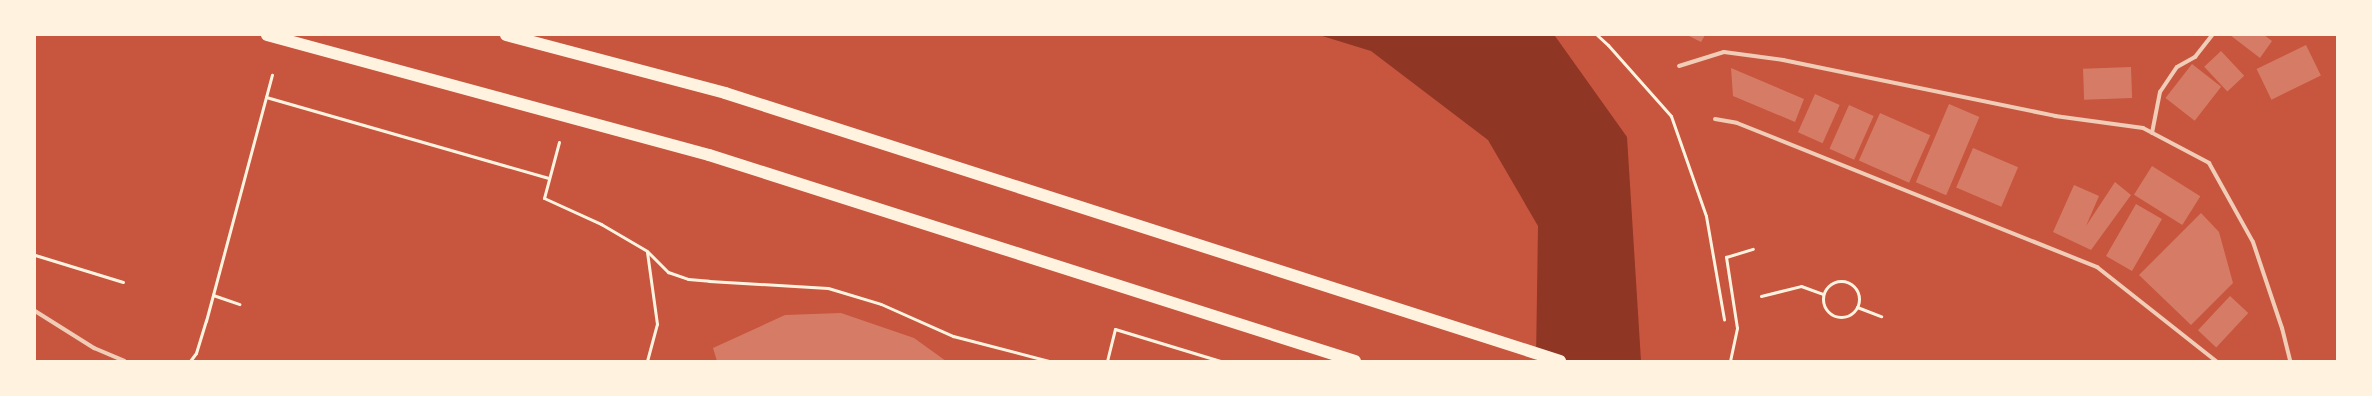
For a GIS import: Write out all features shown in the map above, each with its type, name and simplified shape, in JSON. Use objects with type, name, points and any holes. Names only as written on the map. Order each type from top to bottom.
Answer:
[{"type":"main road","points":[[267,35],[709,155],[1355,361]]},
{"type":"main road","points":[[506,35],[726,93],[1560,361]]},
{"type":"lane","points":[[2152,133],[2160,92],[2177,67],[2195,56],[2212,35]]},
{"type":"lane","points":[[1679,66],[1724,52],[1783,60],[2045,114],[2143,128],[2209,163],[2253,242],[2282,328],[2290,361]]},
{"type":"lane","points":[[1716,118],[1737,123],[2097,266],[2216,361]]},
{"type":"lane","points":[[35,311],[94,348],[124,361]]},
{"type":"path","points":[[1597,35],[1671,116],[1706,216],[1724,319]]},
{"type":"path","points":[[190,361],[196,353],[213,295],[272,74]]},
{"type":"path","points":[[266,97],[549,178]]},
{"type":"path","points":[[559,142],[544,198],[601,224],[647,251],[668,272],[688,279],[828,288],[881,304],[953,336],[1049,361]]},
{"type":"path","points":[[1730,361],[1737,328],[1726,257],[1753,250]]},
{"type":"path","points":[[647,251],[657,324],[647,361]]},
{"type":"path","points":[[35,255],[123,282]]},
{"type":"path","points":[[1840,281],[1852,284],[1859,295],[1858,307],[1848,316],[1836,317],[1826,310],[1823,294],[1829,285],[1840,281]]},
{"type":"path","points":[[1760,296],[1801,286],[1823,294]]},
{"type":"path","points":[[213,295],[239,304]]},
{"type":"path","points":[[1858,307],[1881,316]]},
{"type":"path","points":[[1107,361],[1115,329],[1220,361]]},
{"type":"shaded area","points":[[1319,35],[1555,36],[1627,137],[1641,361],[1536,361],[1538,226],[1488,140],[1371,51]]},
{"type":"building","points":[[1687,35],[1705,35],[1701,42]]},
{"type":"building","points":[[2230,35],[2264,35],[2272,41],[2260,58]]},
{"type":"building","points":[[2306,45],[2321,76],[2271,100],[2257,69]]},
{"type":"building","points":[[2221,51],[2244,76],[2227,92],[2204,67]]},
{"type":"building","points":[[2192,64],[2221,87],[2195,121],[2166,98]]},
{"type":"building","points":[[2131,67],[2132,98],[2084,100],[2083,69]]},
{"type":"building","points":[[1731,68],[1804,99],[1795,122],[1733,96]]},
{"type":"building","points":[[1815,94],[1840,105],[1823,143],[1798,132]]},
{"type":"building","points":[[1949,104],[1979,117],[1946,195],[1916,182]]},
{"type":"building","points":[[1849,105],[1874,116],[1854,160],[1829,149]]},
{"type":"building","points":[[1880,113],[1930,135],[1909,183],[1859,161]]},
{"type":"building","points":[[1973,148],[2018,167],[2001,207],[1956,188]]},
{"type":"building","points":[[2152,166],[2200,196],[2182,225],[2134,195]]},
{"type":"building","points":[[2115,182],[2131,195],[2091,250],[2053,232],[2074,185],[2099,196],[2086,226]]},
{"type":"building","points":[[2136,204],[2162,219],[2132,271],[2106,256]]},
{"type":"building","points":[[2201,213],[2219,232],[2233,283],[2191,325],[2139,275]]},
{"type":"building","points":[[2230,296],[2248,313],[2216,347],[2198,330]]},
{"type":"building","points":[[841,313],[914,338],[946,361],[717,361],[713,348],[785,315]]}]
